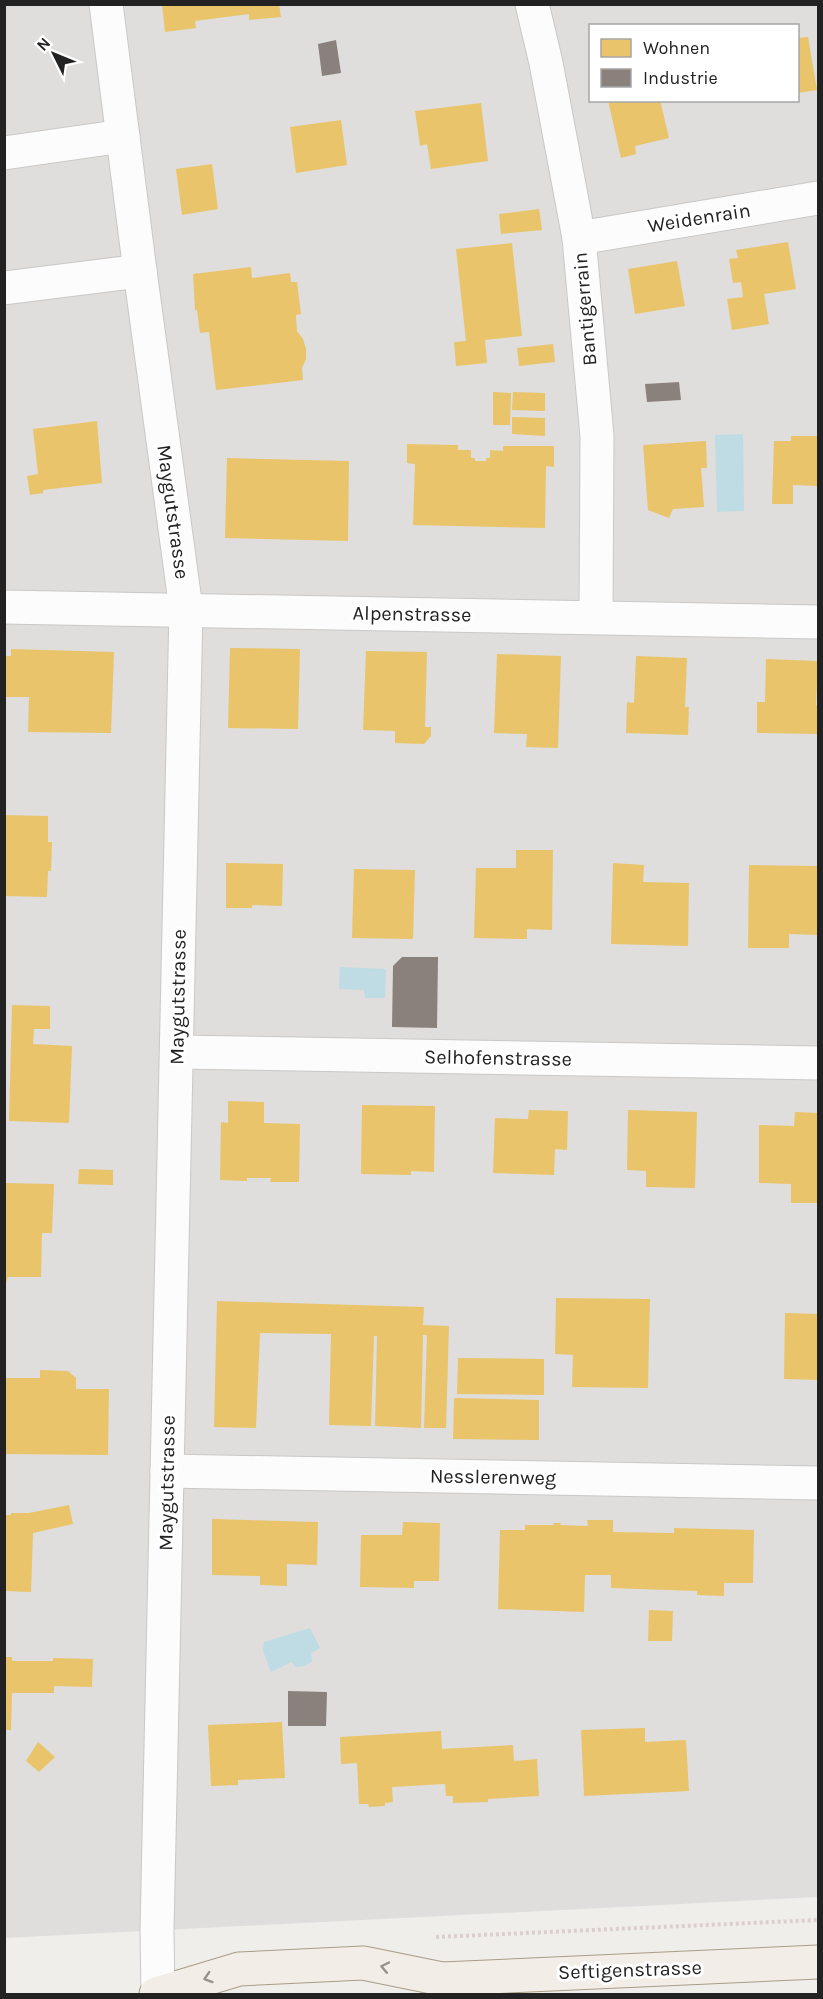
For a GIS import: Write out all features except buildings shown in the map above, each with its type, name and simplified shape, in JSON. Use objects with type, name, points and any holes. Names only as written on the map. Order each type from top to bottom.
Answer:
[{"type":"main road","name":"Seftigenstrasse","points":[[402,1995],[442,1987],[819,1962]]},
{"type":"main road","name":"Seftigenstrasse","points":[[158,1994],[239,1969],[363,1963],[442,1987]]},
{"type":"street","name":"Maygutstrasse","points":[[106,4],[186,609],[157,1930],[158,1994]]},
{"type":"street","name":"Bantigerrain","points":[[531,4],[546,63],[579,238],[597,436],[596,617]]},
{"type":"street","points":[[4,153],[123,136]]},
{"type":"street","name":"Weidenrain","points":[[579,238],[819,198]]},
{"type":"street","points":[[4,288],[140,272]]},
{"type":"street","name":"Alpenstrasse","points":[[4,607],[819,622]]},
{"type":"street","name":"Selhofenstrasse","points":[[177,1052],[819,1063]]},
{"type":"street","name":"Nesslerenweg","points":[[167,1471],[819,1483]]},
{"type":"path","points":[[427,1937],[819,1920]]},
{"type":"shaded area","points":[[5,5],[818,5],[818,1897],[5,1938]]},
{"type":"water","points":[[743,434],[744,511],[717,512],[715,435]]},
{"type":"water","points":[[340,967],[386,969],[385,998],[365,998],[364,990],[339,989]]},
{"type":"water","points":[[310,1628],[320,1648],[311,1653],[312,1661],[305,1666],[295,1667],[292,1662],[271,1672],[263,1651],[264,1642]]}]
